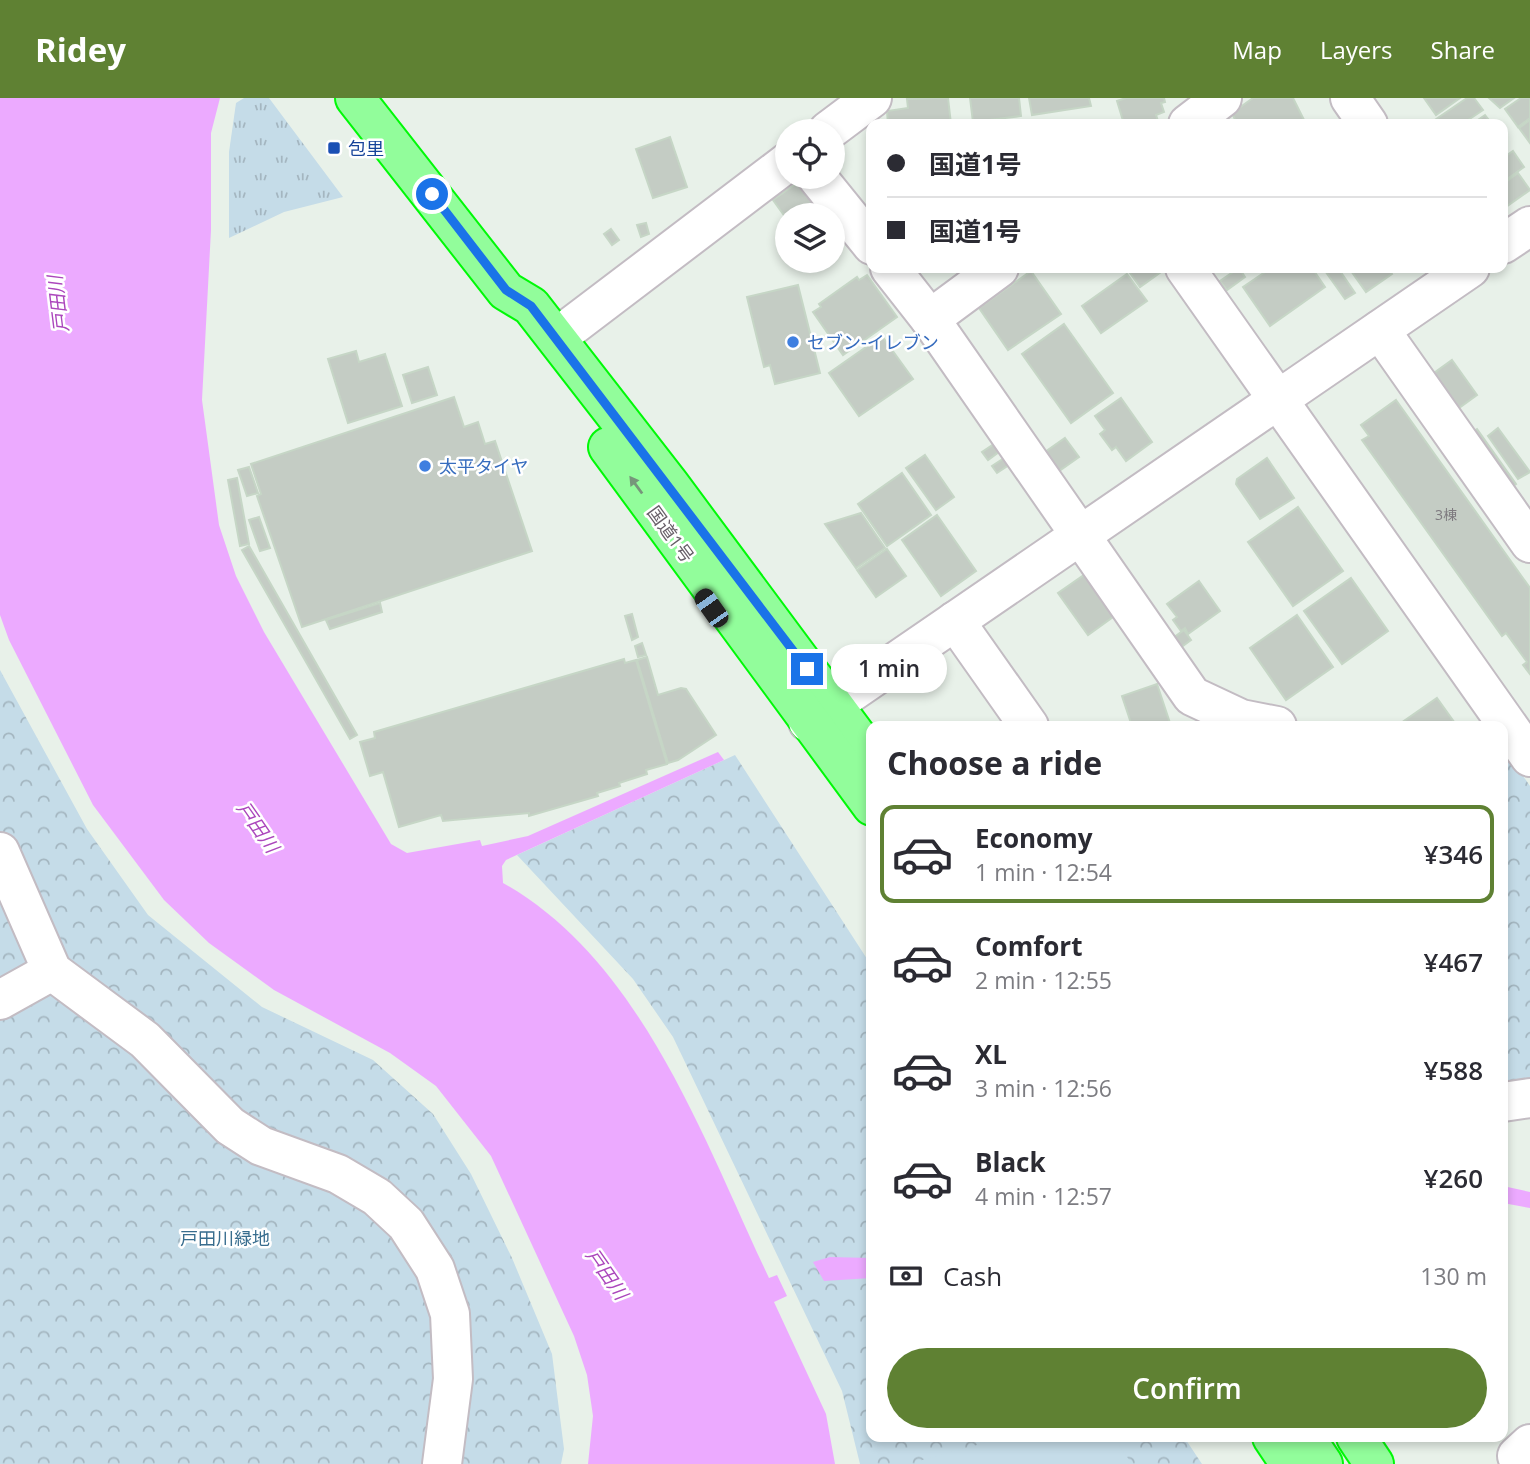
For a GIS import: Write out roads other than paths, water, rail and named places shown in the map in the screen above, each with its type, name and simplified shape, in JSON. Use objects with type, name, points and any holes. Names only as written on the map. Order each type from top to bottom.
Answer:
[{"type":"highway","name":"国道1号","points":[[355,98],[506,290],[531,306],[670,485],[820,713],[866,795]]},
{"type":"highway","name":"国道1号","points":[[506,290],[514,318],[676,540],[820,713],[866,750]]},
{"type":"highway","points":[[676,540],[679,562],[866,827]]},
{"type":"highway","points":[[1275,1442],[1290,1464]]},
{"type":"highway","points":[[1308,1442],[1323,1464]]},
{"type":"highway","points":[[1330,1442],[1345,1464]]},
{"type":"highway","points":[[1359,1442],[1374,1464]]},
{"type":"street","points":[[828,119],[872,98]]},
{"type":"street","points":[[1189,114],[1222,98]]},
{"type":"street","points":[[1350,98],[1365,119]]},
{"type":"street","points":[[572,326],[775,172]]},
{"type":"street","points":[[827,189],[866,238]]},
{"type":"street","points":[[1508,241],[1530,226]]},
{"type":"street","points":[[894,273],[930,319],[1192,696],[1241,719],[1251,721]]},
{"type":"street","points":[[930,319],[991,273]]},
{"type":"street","points":[[1188,273],[1501,721]]},
{"type":"street","points":[[820,713],[1462,273]]},
{"type":"street","points":[[1380,330],[1530,543]]},
{"type":"street","points":[[955,621],[1025,721]]},
{"type":"street","points":[[1508,731],[1530,757]]},
{"type":"street","points":[[0,852],[52,971],[145,1040],[230,1126],[261,1146],[338,1174],[377,1196],[406,1224],[435,1269],[450,1314],[453,1379],[442,1464]]},
{"type":"street","points":[[0,1000],[52,971]]},
{"type":"street","points":[[1508,1101],[1530,1098]]},
{"type":"water","name":"戸田川","points":[[0,98],[220,98],[211,133],[211,230],[202,400],[219,525],[236,576],[264,632],[391,844],[407,853],[480,840],[482,846],[528,836],[718,752],[724,760],[506,860],[502,866],[503,883],[552,917],[594,958],[631,1006],[664,1058],[720,1169],[769,1278],[777,1275],[787,1296],[774,1302],[826,1414],[835,1464],[588,1464],[593,1416],[587,1375],[574,1336],[491,1156],[436,1086],[390,1053],[274,990],[209,943],[164,900],[93,805],[9,640],[0,615]]},
{"type":"water","points":[[1508,1187],[1530,1192],[1530,1208],[1508,1204]]},
{"type":"water","points":[[830,1257],[866,1258],[866,1278],[824,1281],[813,1262]]},
{"type":"place","name":"包里","points":[[334,148]]},
{"type":"place","name":"セブン-イレブン","points":[[793,342]]},
{"type":"place","name":"太平タイヤ","points":[[425,466]]},
{"type":"park label","name":"戸田川緑地","points":[[225,1238]]}]
